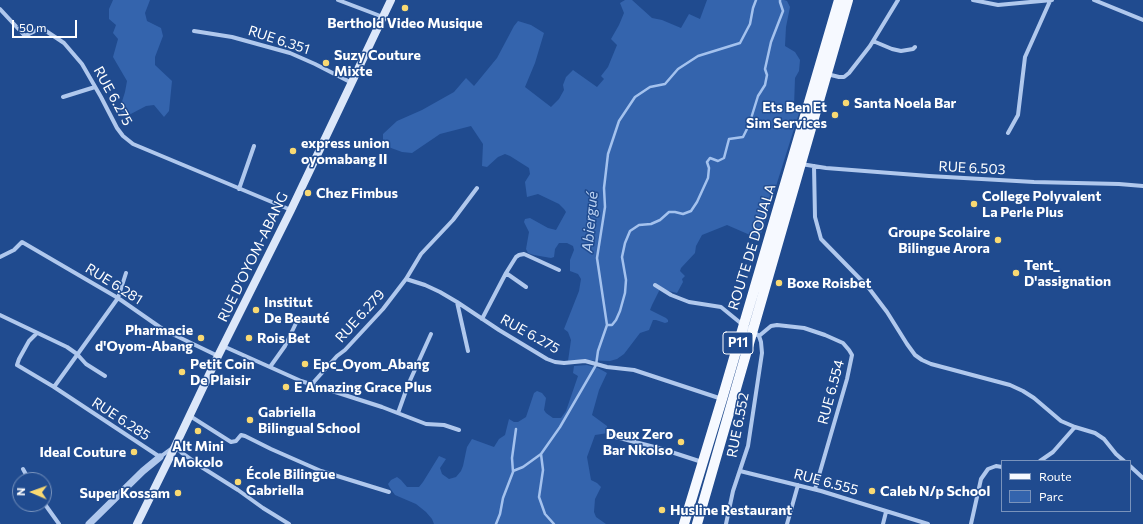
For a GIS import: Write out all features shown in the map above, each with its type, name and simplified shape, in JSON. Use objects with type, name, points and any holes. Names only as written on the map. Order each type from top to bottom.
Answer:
[{"type":"main road","name":"RUE D'OYOM-ABANG","points":[[137,524],[218,356],[291,210],[391,0]]},
{"type":"main road","name":"ROUTE DE DOUALA","points":[[684,524],[839,0]]},
{"type":"main road","name":"P11","points":[[697,524],[756,334],[801,164],[848,0]]},
{"type":"street","points":[[338,0],[383,17]]},
{"type":"street","points":[[827,74],[839,77],[844,76],[873,42],[898,0]]},
{"type":"street","points":[[973,0],[998,5],[1051,1],[1025,57],[1018,115],[1008,133]]},
{"type":"street","points":[[1094,0],[1143,20]]},
{"type":"street","name":"RUE 6.275","points":[[0,9],[25,36],[42,29],[64,42],[82,64],[117,128],[123,136],[133,144],[291,210]]},
{"type":"street","name":"RUE 6.351","points":[[194,31],[232,37],[290,53],[352,83]]},
{"type":"street","points":[[873,42],[892,49],[913,49],[915,47]]},
{"type":"street","points":[[63,97],[95,87]]},
{"type":"street","points":[[239,189],[254,146]]},
{"type":"street","name":"RUE 6.503","points":[[801,164],[988,180],[1143,186]]},
{"type":"street","points":[[814,166],[815,217],[821,239],[868,287],[887,312],[906,344],[915,355],[931,364],[1010,385],[1023,391],[1034,398],[1061,421],[1075,427],[1095,432],[1104,439],[1123,460]]},
{"type":"street","name":"RUE 6.279","points":[[312,384],[383,310],[421,254],[452,220],[477,188]]},
{"type":"street","name":"RUE 6.281","points":[[0,257],[14,250],[22,242],[118,298],[164,330],[218,356]]},
{"type":"street","points":[[482,319],[516,257],[522,254],[559,270]]},
{"type":"street","points":[[54,387],[118,298],[126,273]]},
{"type":"street","points":[[506,273],[526,287]]},
{"type":"street","name":"RUE 6.275","points":[[406,278],[425,285],[457,302],[531,350],[555,362],[564,364],[577,361],[591,362],[607,367],[634,370],[722,398]]},
{"type":"street","points":[[656,285],[671,295],[689,302],[721,307],[743,326],[756,334]]},
{"type":"street","points":[[457,302],[468,351]]},
{"type":"street","points":[[0,315],[60,344],[77,354],[86,364],[105,376]]},
{"type":"street","points":[[270,367],[285,346],[298,319]]},
{"type":"street","name":"RUE 6.554","points":[[756,334],[771,326],[777,325],[804,328],[843,343],[852,355],[847,379],[815,489]]},
{"type":"street","name":"RUE 6.285","points":[[37,333],[29,341],[17,365],[54,387],[160,457],[175,446]]},
{"type":"street","points":[[398,413],[408,385],[431,334]]},
{"type":"street","name":"RUE 6.552","points":[[726,524],[733,491],[748,446],[762,353],[761,342],[756,334]]},
{"type":"street","points":[[223,346],[312,384],[426,424],[444,425],[459,430]]},
{"type":"street","points":[[190,416],[231,442],[236,441],[241,435],[245,436],[306,464],[389,492]]},
{"type":"street","points":[[1041,460],[1053,452],[1075,427]]},
{"type":"street","points":[[608,435],[662,449],[702,463]]},
{"type":"street","points":[[175,446],[203,468],[289,524]]},
{"type":"street","points":[[89,524],[143,471],[160,457]]},
{"type":"street","points":[[971,524],[981,479],[988,469],[996,466],[1001,467]]},
{"type":"street","points":[[1131,467],[1143,478]]},
{"type":"street","name":"RUE 6.555","points":[[740,471],[815,489],[928,524]]},
{"type":"street","points":[[787,524],[798,485]]},
{"type":"street","points":[[50,512],[59,524]]},
{"type":"street","points":[[883,524],[886,512]]},
{"type":"green space","points":[[113,0],[150,0],[145,13],[147,21],[161,28],[163,36],[155,57],[155,65],[172,81],[169,111],[164,117],[154,105],[146,106],[127,116],[121,111],[120,108],[127,81],[113,57],[118,39],[113,33],[116,25],[109,19],[109,9]]},
{"type":"green space","points":[[625,0],[632,0],[652,18],[662,20],[681,28],[689,14],[700,19],[707,0],[787,1],[790,7],[786,27],[785,46],[795,52],[800,60],[799,71],[795,78],[794,107],[799,113],[760,237],[750,235],[727,225],[702,235],[696,246],[695,253],[681,268],[680,271],[685,276],[682,279],[683,282],[677,293],[660,289],[650,310],[666,318],[668,322],[665,323],[653,320],[649,330],[640,333],[624,354],[617,359],[610,361],[568,361],[571,340],[568,332],[564,329],[579,291],[581,279],[578,274],[570,271],[570,260],[574,250],[573,246],[567,243],[559,243],[555,249],[554,257],[551,258],[528,253],[526,249],[529,232],[524,222],[525,219],[530,218],[548,228],[556,230],[566,212],[564,209],[559,204],[538,194],[527,197],[525,182],[530,174],[529,168],[510,156],[505,154],[498,157],[487,167],[482,166],[483,144],[471,126],[440,134],[412,153],[402,152],[383,145],[383,134],[397,121],[422,110],[454,92],[466,78],[474,86],[497,58],[518,21],[531,25],[544,33],[535,63],[525,87],[551,107],[559,99],[564,90],[563,85],[566,77],[573,70],[597,87],[604,79],[601,76],[608,67],[617,45],[611,39],[624,13],[620,3]]},
{"type":"green space","points":[[587,365],[598,368],[607,373],[599,390],[592,415],[607,426],[608,433],[595,435],[587,457],[591,480],[601,487],[595,499],[594,512],[596,517],[606,524],[434,524],[426,512],[416,504],[395,495],[390,488],[388,484],[391,480],[397,477],[407,487],[419,487],[439,456],[446,459],[440,468],[442,474],[449,479],[456,477],[461,471],[467,447],[472,439],[494,447],[499,439],[505,435],[509,419],[514,422],[518,422],[526,417],[534,393],[537,391],[542,393],[546,398],[544,410],[546,413],[553,418],[561,418],[566,411],[578,376],[573,373],[574,366]]},
{"type":"waterway","name":"Abiergué","points":[[554,524],[545,514],[539,497],[543,470],[541,454],[560,427],[596,365],[598,351],[607,325],[597,258],[605,207],[604,188],[608,154],[619,121],[635,97],[650,87],[665,84],[678,69],[698,56],[740,43],[750,24],[756,0]]},
{"type":"waterway","points":[[607,325],[612,325],[616,320],[625,293],[626,280],[622,257],[625,243],[630,231],[639,225],[651,224],[660,220],[669,212],[683,214],[691,211],[697,202],[708,178],[709,168],[707,162],[710,158],[718,161],[724,158],[729,139],[743,137],[749,125],[758,96],[765,85],[767,75],[765,69],[771,42],[783,11],[780,0]]},
{"type":"waterway","points":[[496,524],[500,514],[503,498],[513,472],[512,458],[516,429]]},
{"type":"waterway","points":[[513,471],[523,467],[541,454]]},
{"type":"place","name":"Berthold Video Musique","points":[[405,8]]},
{"type":"place","name":"Suzy Couture Mixte","points":[[326,63]]},
{"type":"place","name":"Santa Noela Bar","points":[[846,103]]},
{"type":"place","name":"Ets Ben Et Sim Services","points":[[835,115]]},
{"type":"place","name":"express union oyomabang II","points":[[293,151]]},
{"type":"place","name":"Chez Fimbus","points":[[308,193]]},
{"type":"place","name":"College Polyvalent La Perle Plus","points":[[974,204]]},
{"type":"place","name":"Groupe Scolaire Bilingue Arora","points":[[998,240]]},
{"type":"place","name":"Tent_ D'assignation","points":[[1016,273]]},
{"type":"place","name":"Boxe Roisbet","points":[[779,283]]},
{"type":"place","name":"Institut De Beauté","points":[[256,310]]},
{"type":"place","name":"Pharmacie d'Oyom-Abang","points":[[201,338]]},
{"type":"place","name":"Rois Bet","points":[[249,338]]},
{"type":"place","name":"Epc_Oyom_Abang","points":[[305,364]]},
{"type":"place","name":"Petit Coin De Plaisir","points":[[182,372]]},
{"type":"place","name":"E Amazing Grace Plus","points":[[286,387]]},
{"type":"place","name":"Gabriella Bilingual School","points":[[250,420]]},
{"type":"place","name":"Alt Mini Mokolo","points":[[198,431]]},
{"type":"place","name":"Deux Zero Bar Nkolso","points":[[681,442]]},
{"type":"place","name":"Ideal Couture","points":[[134,452]]},
{"type":"place","name":"École Bilingue Gabriella","points":[[238,482]]},
{"type":"place","name":"Caleb N/p School","points":[[872,491]]},
{"type":"place","name":"Super Kossam","points":[[178,493]]},
{"type":"place","name":"Husline Restaurant","points":[[662,510]]}]
